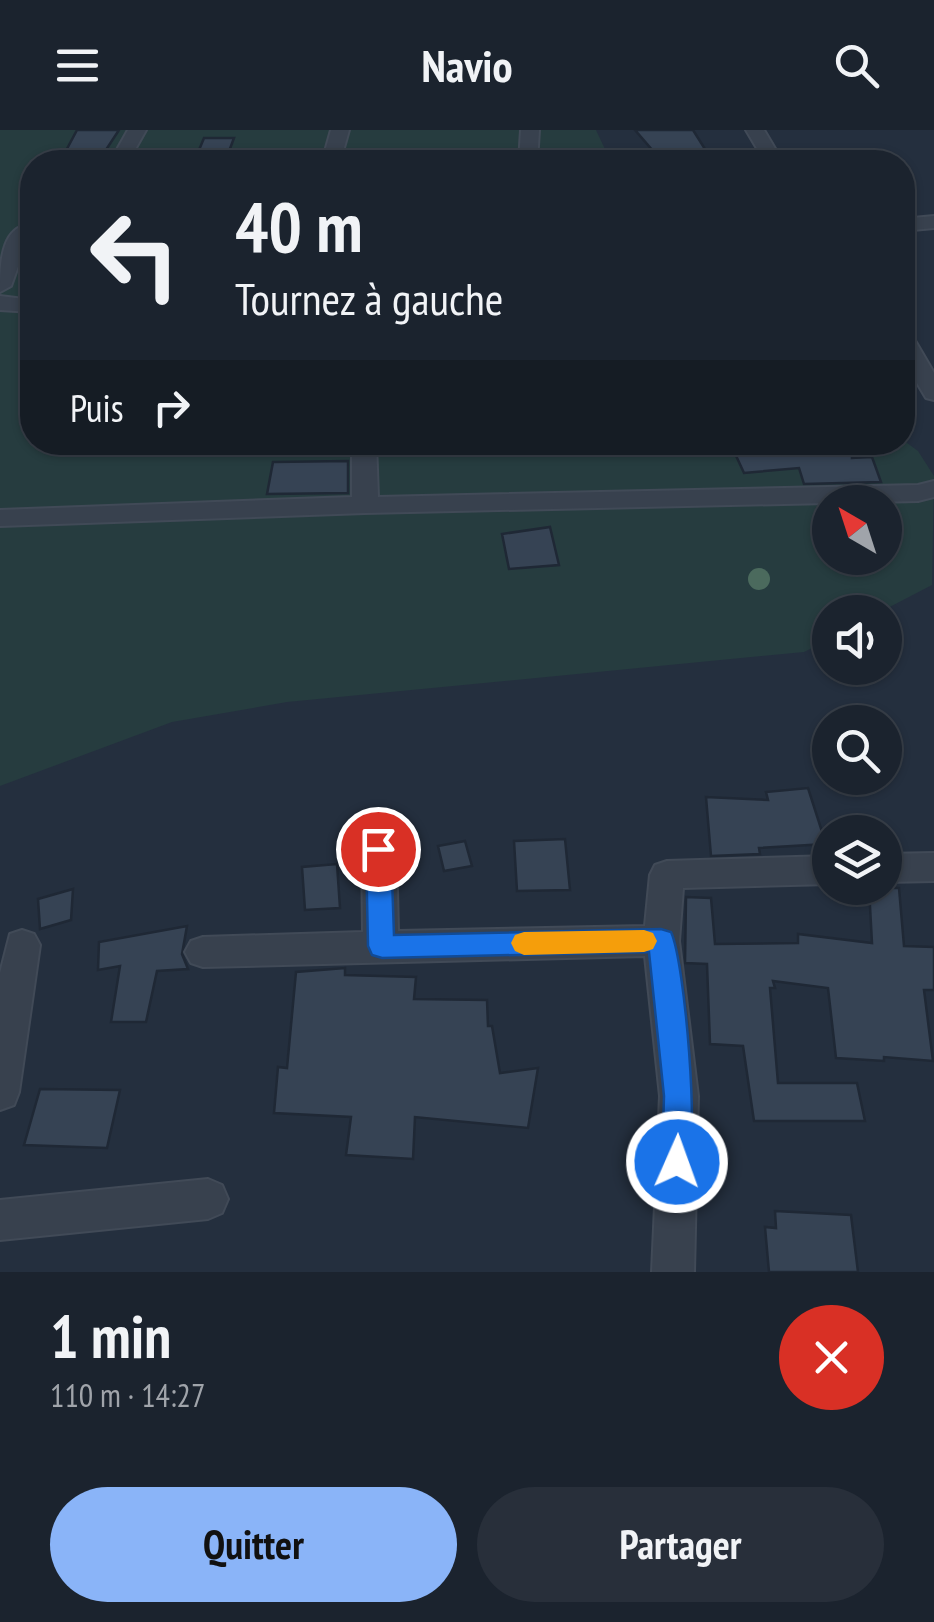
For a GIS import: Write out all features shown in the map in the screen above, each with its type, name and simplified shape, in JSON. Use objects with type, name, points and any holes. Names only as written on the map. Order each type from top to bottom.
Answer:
[{"type":"street","points":[[0,286],[18,233]]},
{"type":"street","points":[[915,360],[934,393]]},
{"type":"street","points":[[364,455],[365,505]]},
{"type":"street","points":[[0,518],[365,505],[918,493],[934,489]]},
{"type":"street","points":[[378,849],[382,946]]},
{"type":"street","points":[[902,868],[934,867]]},
{"type":"street","points":[[673,1272],[679,1096],[661,940],[667,875],[812,871]]},
{"type":"street","points":[[203,952],[661,940]]},
{"type":"street","points":[[0,1092],[22,945]]},
{"type":"street","points":[[0,1220],[208,1199]]},
{"type":"green space","points":[[0,130],[596,130],[605,150],[20,150],[20,455],[915,455],[915,449],[934,476],[932,585],[902,601],[902,595],[812,595],[812,648],[804,652],[287,702],[172,722],[0,786]]},
{"type":"building","points":[[77,130],[119,130],[106,150],[66,150]]},
{"type":"building","points":[[635,130],[693,130],[706,150],[652,150]]},
{"type":"building","points":[[204,138],[234,138],[230,150],[199,150]]},
{"type":"building","points":[[736,455],[852,455],[872,457],[881,482],[804,484],[799,468],[744,473]]},
{"type":"building","points":[[348,461],[348,493],[267,494],[273,462]]},
{"type":"building","points":[[550,527],[559,565],[509,569],[502,534]]},
{"type":"building","points":[[808,788],[817,815],[812,815],[812,845],[759,848],[760,854],[711,856],[706,797],[768,800],[766,792]]},
{"type":"building","points":[[565,839],[570,890],[517,891],[514,841]]},
{"type":"building","points":[[465,841],[472,866],[444,871],[438,846]]},
{"type":"building","points":[[337,864],[340,908],[305,910],[302,867]]},
{"type":"building","points":[[73,889],[71,920],[40,929],[38,899]]},
{"type":"building","points":[[686,897],[711,898],[715,944],[798,943],[798,934],[872,943],[870,905],[900,905],[904,946],[934,947],[934,990],[924,990],[933,1061],[836,1058],[828,988],[773,981],[775,988],[770,988],[778,1083],[857,1083],[865,1121],[754,1121],[743,1046],[710,1044],[707,964],[685,963]]},
{"type":"building","points":[[187,926],[182,954],[188,969],[157,971],[146,1022],[111,1022],[120,966],[98,970],[99,942]]},
{"type":"building","points":[[345,968],[345,975],[416,977],[414,999],[487,1000],[488,1026],[492,1026],[500,1073],[538,1068],[528,1128],[415,1117],[413,1159],[346,1155],[351,1117],[274,1113],[278,1067],[287,1068],[296,972]]},
{"type":"building","points":[[40,1089],[120,1090],[107,1148],[24,1145]]},
{"type":"building","points":[[775,1211],[851,1215],[858,1272],[769,1272],[765,1227],[776,1228]]},
{"type":"slow traffic","points":[[524,943],[644,941]]},
{"type":"route","points":[[378,849],[382,946],[661,940],[679,1096],[677,1162]]}]
